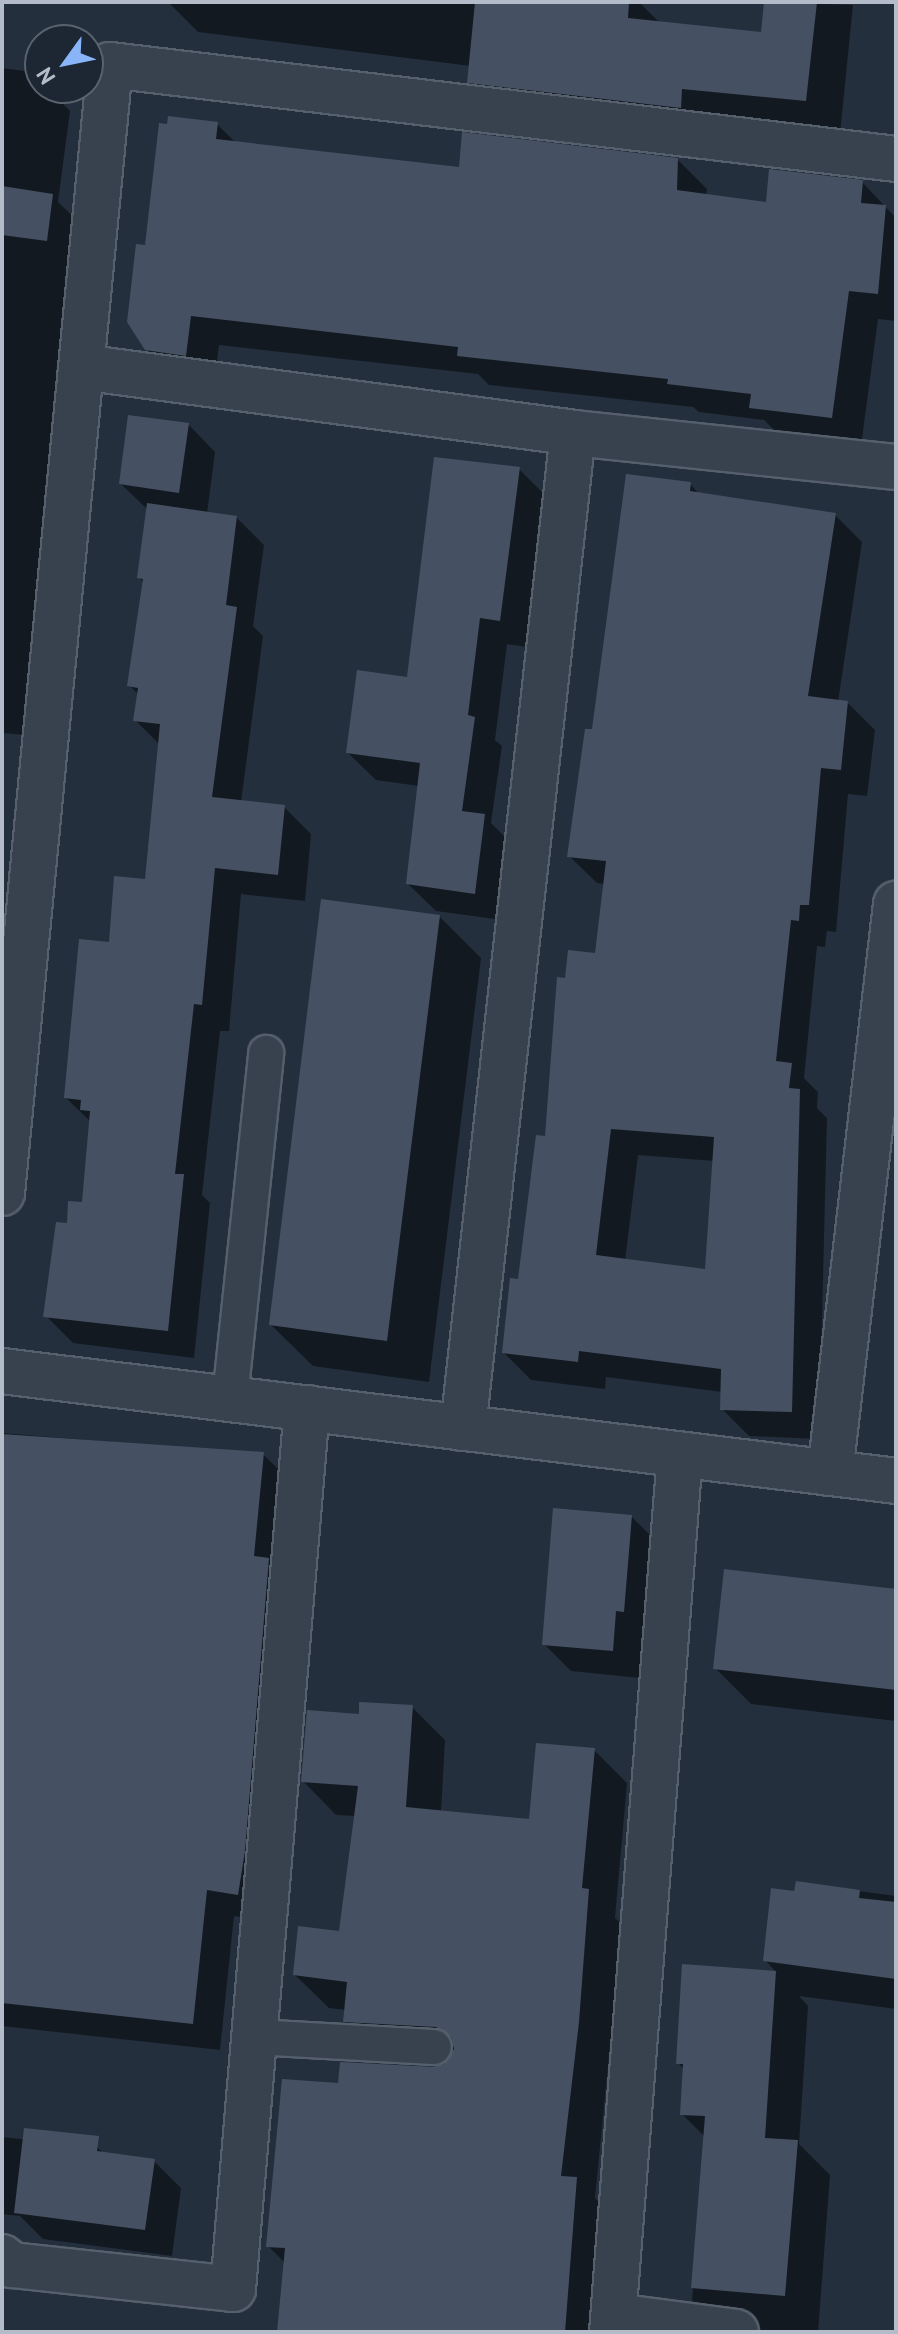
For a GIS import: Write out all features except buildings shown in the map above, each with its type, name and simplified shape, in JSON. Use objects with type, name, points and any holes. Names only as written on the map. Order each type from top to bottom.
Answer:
[{"type":"street","points":[[2,1193],[110,65],[896,159]]},
{"type":"street","points":[[81,367],[573,433],[896,467]]},
{"type":"street","points":[[463,1428],[573,433]]},
{"type":"street","points":[[830,1473],[896,904]]},
{"type":"street","points":[[2,1371],[896,1481]]},
{"type":"street","points":[[2,2257],[12,2265],[233,2289],[307,1408]]},
{"type":"street","points":[[680,1455],[613,2324],[736,2332]]},
{"type":"lane","points":[[230,1398],[266,1053]]},
{"type":"lane","points":[[254,2037],[434,2047]]}]
